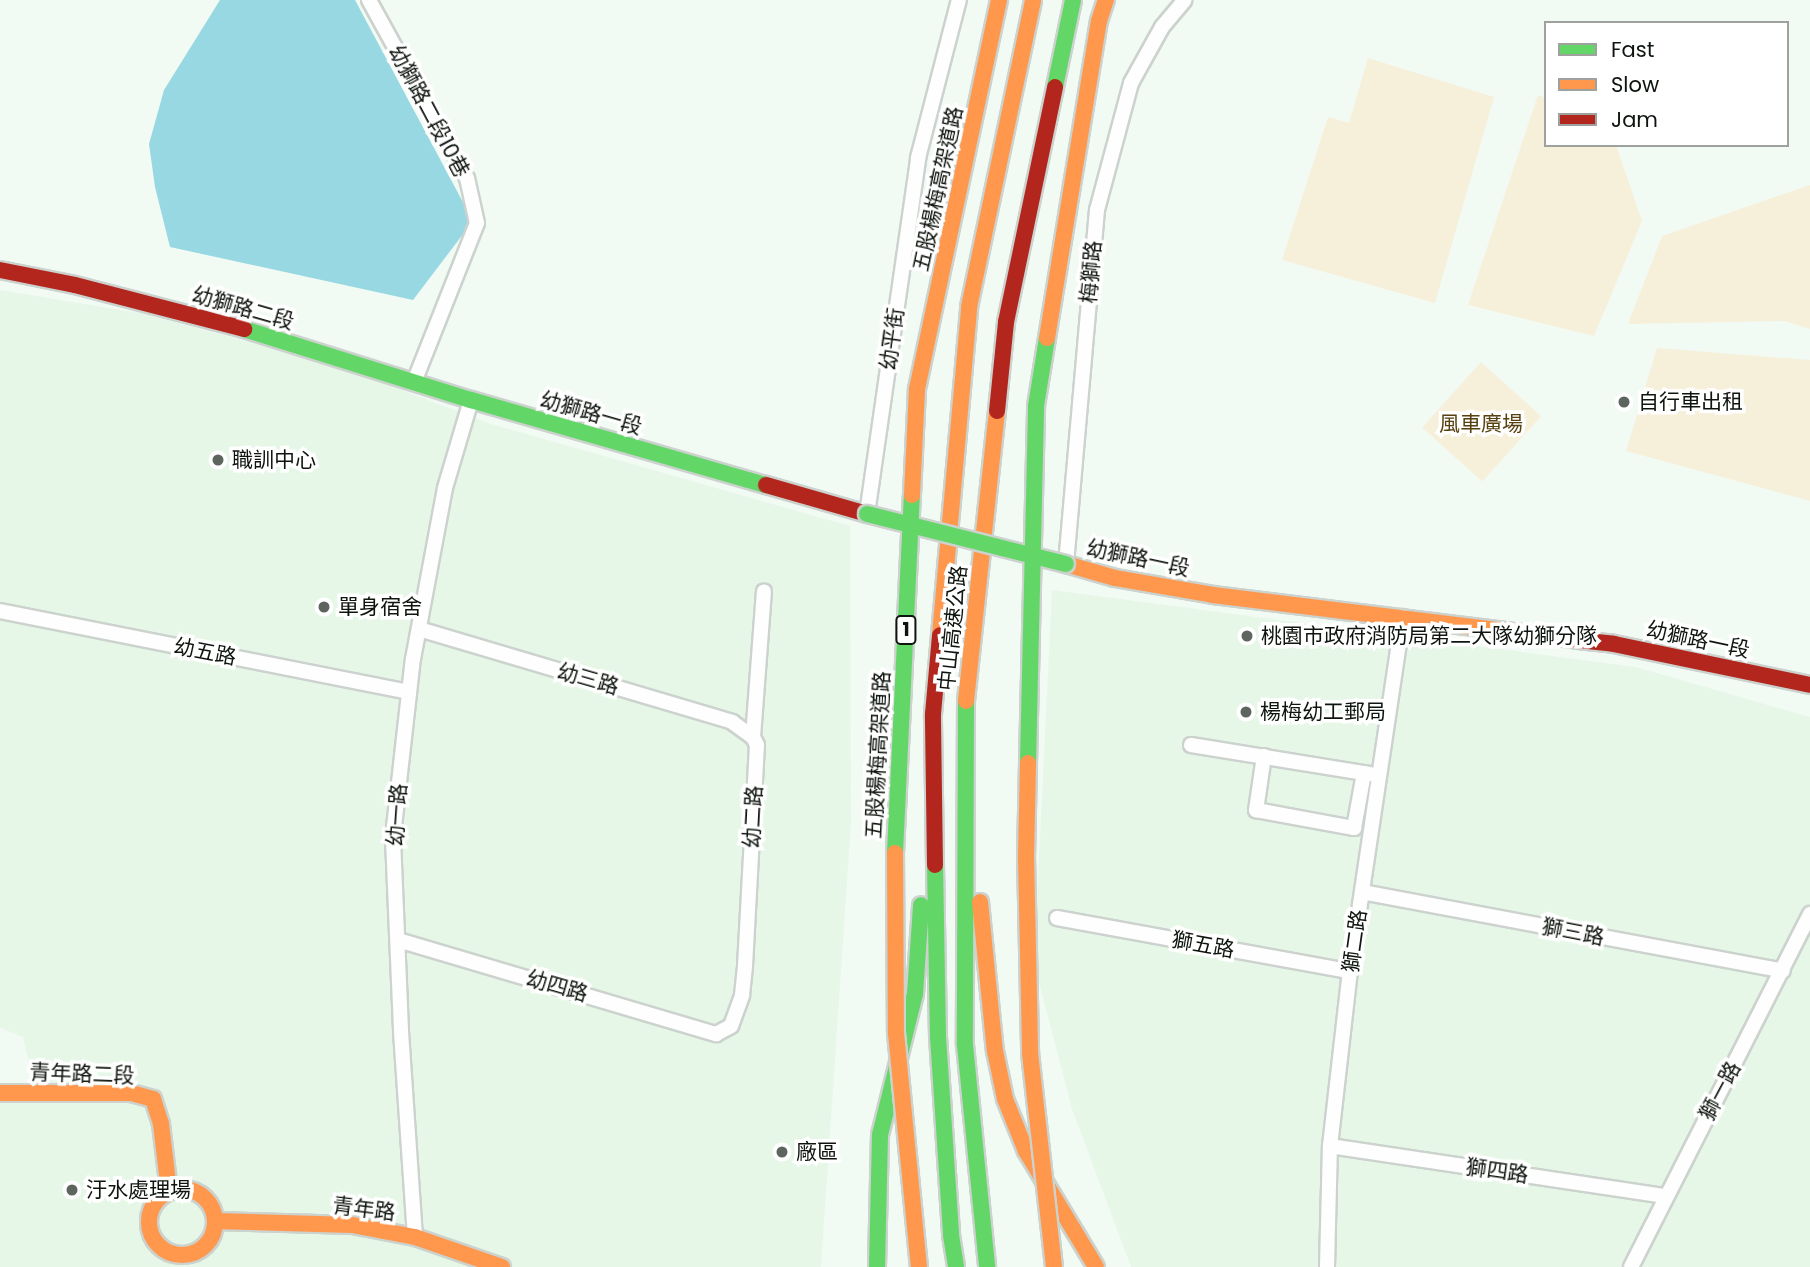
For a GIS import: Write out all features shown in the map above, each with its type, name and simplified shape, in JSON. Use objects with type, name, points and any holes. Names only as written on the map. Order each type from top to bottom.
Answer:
[{"type":"main road","name":"五股楊梅高架道路","points":[[919,1267],[896,1033],[895,877],[917,390],[999,0]]},
{"type":"main road","name":"中山高速公路","points":[[956,1267],[951,1235],[938,1037],[933,715],[969,307],[1032,0]]},
{"type":"main road","name":"中山高速公路","points":[[987,1267],[965,1045],[965,715],[1006,322],[1073,0]]},
{"type":"main road","points":[[1054,1267],[1030,1053],[1026,881],[1036,406],[1098,21],[1105,0]]},
{"type":"main road","name":"幼獅路二段","points":[[0,270],[75,285],[235,326],[471,400]]},
{"type":"main road","name":"幼獅路一段","points":[[471,400],[867,514],[1115,578],[1213,595],[1614,644],[1810,685]]},
{"type":"main road","points":[[877,1267],[880,1135],[915,994],[933,715]]},
{"type":"main road","points":[[965,751],[995,1051],[1002,1087],[1026,1151],[1096,1267]]},
{"type":"main road","name":"青年路二段","points":[[0,1093],[131,1093],[153,1099],[160,1124],[169,1191]]},
{"type":"main road","points":[[178,1188],[197,1191],[211,1203],[216,1222],[213,1236],[205,1247],[192,1254],[177,1255],[164,1250],[154,1240],[149,1226],[150,1212],[157,1199],[178,1188]]},
{"type":"main road","points":[[1064,1213],[1073,1259]]},
{"type":"main road","name":"青年路","points":[[216,1222],[352,1225],[415,1237],[502,1267]]},
{"type":"main road","points":[[877,1230],[888,1267]]},
{"type":"street","name":"幼獅路二段10巷","points":[[369,0],[467,178],[477,223],[414,382]]},
{"type":"street","name":"幼平街","points":[[867,514],[918,158],[959,0]]},
{"type":"street","name":"梅獅路","points":[[1066,564],[1097,210],[1131,83],[1162,27],[1185,0]]},
{"type":"street","name":"幼一路","points":[[415,1237],[393,836],[419,629],[445,488],[471,400]]},
{"type":"street","name":"幼二路","points":[[716,1034],[731,1026],[742,995],[757,745],[753,737],[764,591]]},
{"type":"street","name":"幼五路","points":[[0,611],[409,692]]},
{"type":"street","name":"獅二路","points":[[1327,1267],[1330,1146],[1350,971],[1403,617]]},
{"type":"street","name":"幼三路","points":[[419,629],[732,722],[753,737]]},
{"type":"street","points":[[1191,746],[1379,776]]},
{"type":"street","points":[[1264,756],[1256,810],[1354,828],[1364,773]]},
{"type":"street","name":"獅三路","points":[[1362,892],[1783,971]]},
{"type":"street","name":"獅一路","points":[[1630,1267],[1810,914]]},
{"type":"street","name":"獅五路","points":[[1057,918],[1350,971]]},
{"type":"street","name":"幼四路","points":[[398,940],[716,1034]]},
{"type":"street","name":"獅四路","points":[[1330,1146],[1665,1196]]},
{"type":"shaded area","points":[[0,290],[145,314],[344,368],[491,424],[850,526],[851,822],[821,1267],[0,1267],[0,1102],[38,1101],[23,1037],[0,1028]]},
{"type":"shaded area","points":[[1052,590],[1636,667],[1810,717],[1810,1267],[1131,1267],[1072,1109],[1034,963]]},
{"type":"green space","points":[[1368,58],[1494,97],[1435,303],[1282,260],[1328,117],[1349,123]]},
{"type":"green space","points":[[1538,95],[1544,97],[1544,147],[1617,147],[1642,221],[1594,336],[1468,305]]},
{"type":"green space","points":[[1810,185],[1810,329],[1785,321],[1628,324],[1662,236]]},
{"type":"green space","points":[[1657,348],[1810,360],[1810,501],[1626,451]]},
{"type":"green space","name":"風車廣場","points":[[1481,362],[1541,416],[1482,482],[1422,427]]},
{"type":"water","points":[[220,0],[355,0],[473,221],[413,300],[170,247],[155,187],[149,144],[164,90]]},
{"type":"traffic: fast","points":[[1055,87],[1073,0]]},
{"type":"traffic: fast","points":[[244,329],[471,400],[766,485]]},
{"type":"traffic: fast","points":[[1028,763],[1036,406],[1047,338]]},
{"type":"traffic: fast","points":[[895,853],[912,495]]},
{"type":"traffic: fast","points":[[867,514],[1066,564]]},
{"type":"traffic: fast","points":[[966,701],[965,1045],[987,1267]]},
{"type":"traffic: fast","points":[[935,865],[938,1037],[951,1235],[956,1267]]},
{"type":"traffic: fast","points":[[877,1267],[880,1135],[915,994],[921,905]]},
{"type":"traffic: slow","points":[[912,495],[917,389],[999,0]]},
{"type":"traffic: slow","points":[[940,635],[969,307],[1033,0]]},
{"type":"traffic: slow","points":[[1047,338],[1099,21],[1106,0]]},
{"type":"traffic: slow","points":[[966,701],[997,411]]},
{"type":"traffic: slow","points":[[1066,564],[1115,578],[1213,595],[1578,640]]},
{"type":"traffic: slow","points":[[1028,763],[1026,855],[1030,1053],[1054,1267]]},
{"type":"traffic: slow","points":[[895,853],[896,1033],[919,1267]]},
{"type":"traffic: slow","points":[[980,902],[995,1051],[1005,1099],[1026,1151],[1096,1267]]},
{"type":"traffic: slow","points":[[0,1093],[131,1093],[153,1099],[161,1124],[169,1191]]},
{"type":"traffic: slow","points":[[175,1189],[189,1189],[201,1194],[210,1203],[215,1222],[213,1235],[206,1246],[189,1255],[175,1255],[163,1250],[154,1241],[149,1229],[149,1215],[154,1203],[163,1194],[175,1189]]},
{"type":"traffic: slow","points":[[216,1221],[352,1225],[415,1237],[502,1267]]},
{"type":"traffic: jam","points":[[997,411],[1006,322],[1055,87]]},
{"type":"traffic: jam","points":[[0,270],[75,285],[244,329]]},
{"type":"traffic: jam","points":[[766,485],[867,514]]},
{"type":"traffic: jam","points":[[935,865],[933,714],[940,635]]},
{"type":"traffic: jam","points":[[1578,640],[1614,644],[1810,685]]},
{"type":"place","name":"自行車出租","points":[[1624,402]]},
{"type":"place","name":"職訓中心","points":[[218,460]]},
{"type":"place","name":"單身宿舍","points":[[324,607]]},
{"type":"place","name":"桃園市政府消防局第二大隊幼獅分隊","points":[[1247,636]]},
{"type":"place","name":"楊梅幼工郵局","points":[[1246,712]]},
{"type":"place","name":"廠區","points":[[782,1152]]},
{"type":"place","name":"汙水處理場","points":[[72,1190]]}]
